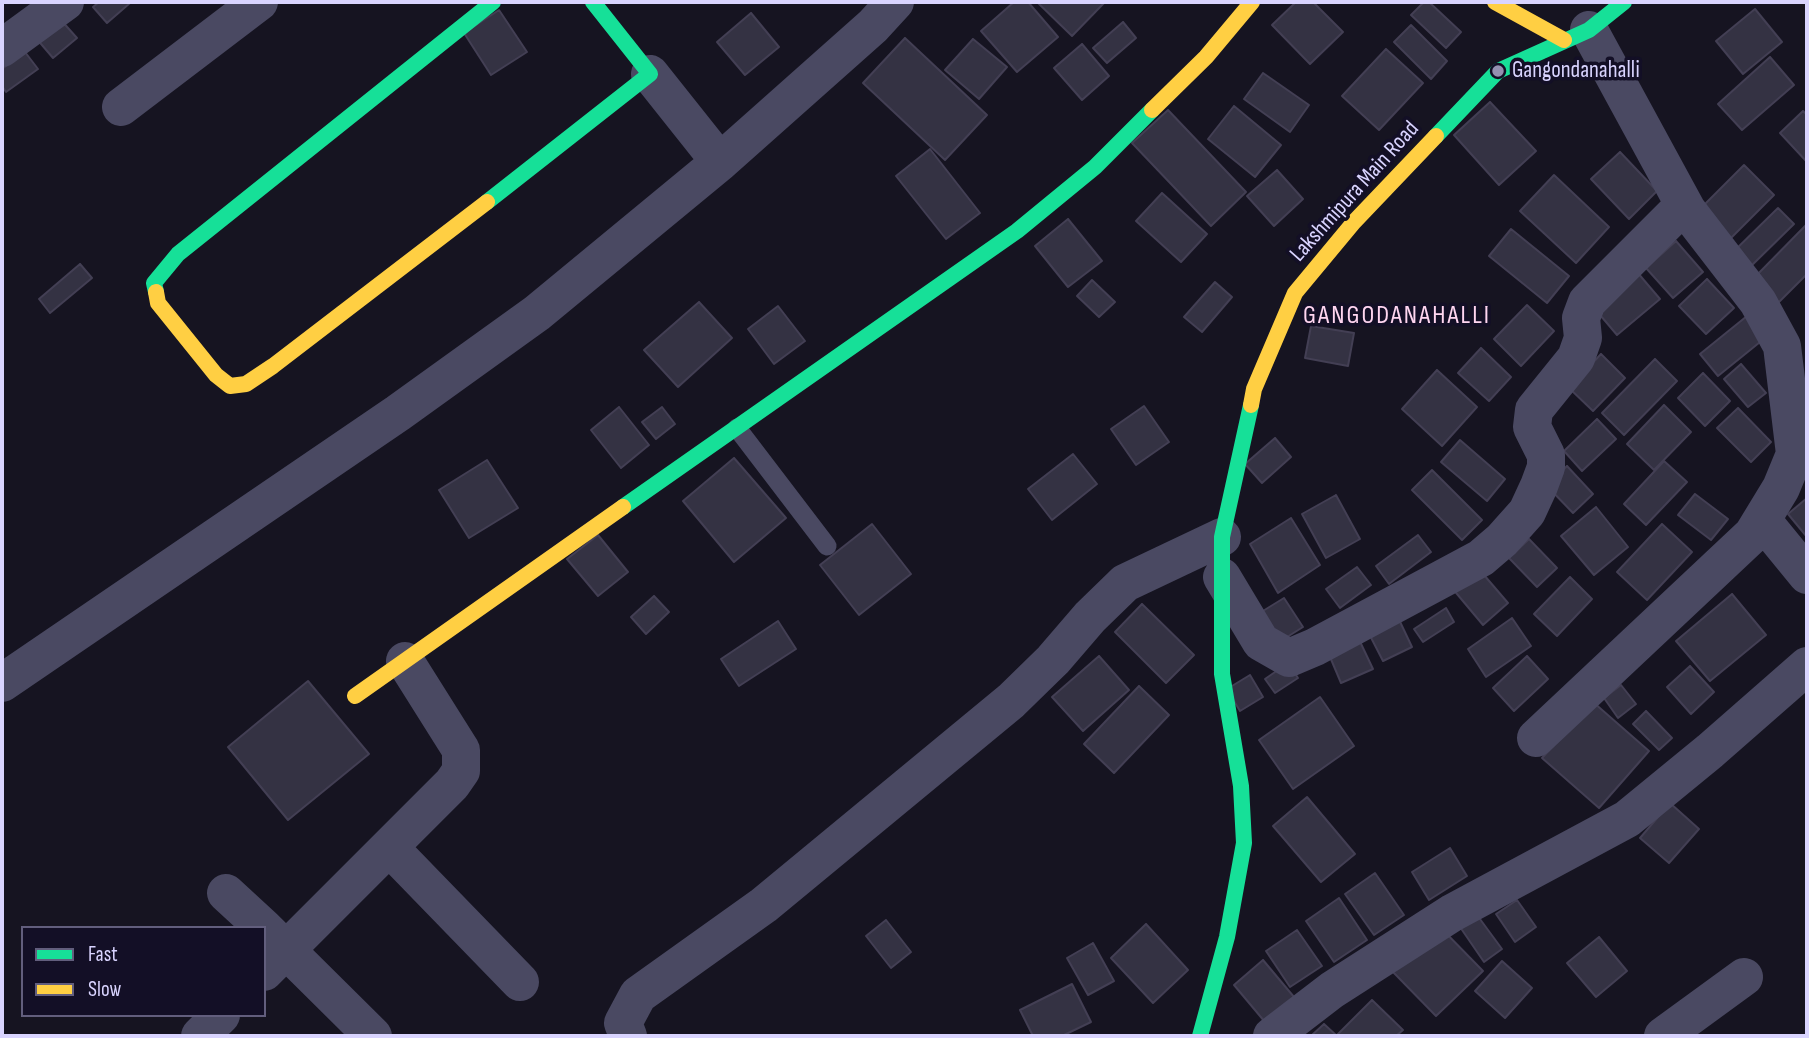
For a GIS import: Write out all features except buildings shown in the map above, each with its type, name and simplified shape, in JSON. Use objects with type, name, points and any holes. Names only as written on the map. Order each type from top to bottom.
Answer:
[{"type":"street","points":[[2,48],[65,2]]},
{"type":"street","points":[[121,107],[259,2]]},
{"type":"street","points":[[493,2],[178,254],[154,284],[158,303],[216,375],[230,386],[246,384],[273,366],[617,103],[650,74]]},
{"type":"street","points":[[593,2],[720,162]]},
{"type":"street","points":[[2,683],[386,421],[537,313],[720,162],[873,26],[895,2]]},
{"type":"street","points":[[355,696],[1017,231],[1095,167],[1206,57],[1252,2]]},
{"type":"street","points":[[1495,2],[1576,35],[1684,205],[1758,302],[1782,346],[1795,347],[1795,454],[1780,488],[1753,534],[1536,738]]},
{"type":"street","name":"Lakshmipura Main Road","points":[[1200,1036],[1227,937],[1244,843],[1241,786],[1222,674],[1222,578],[1223,537],[1254,389],[1295,293],[1354,222],[1498,71],[1576,35],[1625,2]]},
{"type":"street","points":[[1222,578],[1261,642],[1289,658],[1315,647],[1481,558],[1502,541],[1527,512],[1539,486],[1546,467],[1546,455],[1532,427],[1534,411],[1576,358],[1583,338],[1581,318],[1587,302],[1684,205]]},
{"type":"street","points":[[1762,520],[1807,575]]},
{"type":"street","points":[[628,1036],[623,1023],[638,995],[764,905],[1011,701],[1125,583],[1223,537]]},
{"type":"street","points":[[373,1036],[270,944],[389,847],[452,784],[461,771],[461,750],[405,661]]},
{"type":"street","points":[[1272,1036],[1332,990],[1452,913],[1627,819],[1807,666]]},
{"type":"street","points":[[389,847],[520,982]]},
{"type":"street","points":[[226,892],[255,926]]},
{"type":"street","points":[[1663,1036],[1744,977]]},
{"type":"street","points":[[200,1036],[219,1017]]},
{"type":"lane","points":[[737,428],[827,546]]},
{"type":"traffic: fast","points":[[156,292],[154,283],[178,254],[493,2]]},
{"type":"traffic: fast","points":[[487,202],[650,74],[593,2]]},
{"type":"traffic: fast","points":[[1436,136],[1498,71],[1589,30],[1624,2]]},
{"type":"traffic: fast","points":[[623,507],[1017,231],[1095,167],[1152,110]]},
{"type":"traffic: fast","points":[[1200,1036],[1227,937],[1244,843],[1241,786],[1222,674],[1222,537],[1251,405]]},
{"type":"traffic: slow","points":[[1152,110],[1206,57],[1252,2]]},
{"type":"traffic: slow","points":[[1495,2],[1564,40]]},
{"type":"traffic: slow","points":[[1251,405],[1254,389],[1295,293],[1354,222],[1436,136]]},
{"type":"traffic: slow","points":[[156,292],[158,303],[216,375],[230,386],[246,384],[487,202]]},
{"type":"traffic: slow","points":[[355,696],[623,507]]},
{"type":"place","name":"Gangondanahalli","points":[[1498,71]]},
{"type":"district","name":"GANGODANAHALLI","points":[[1397,316]]}]
